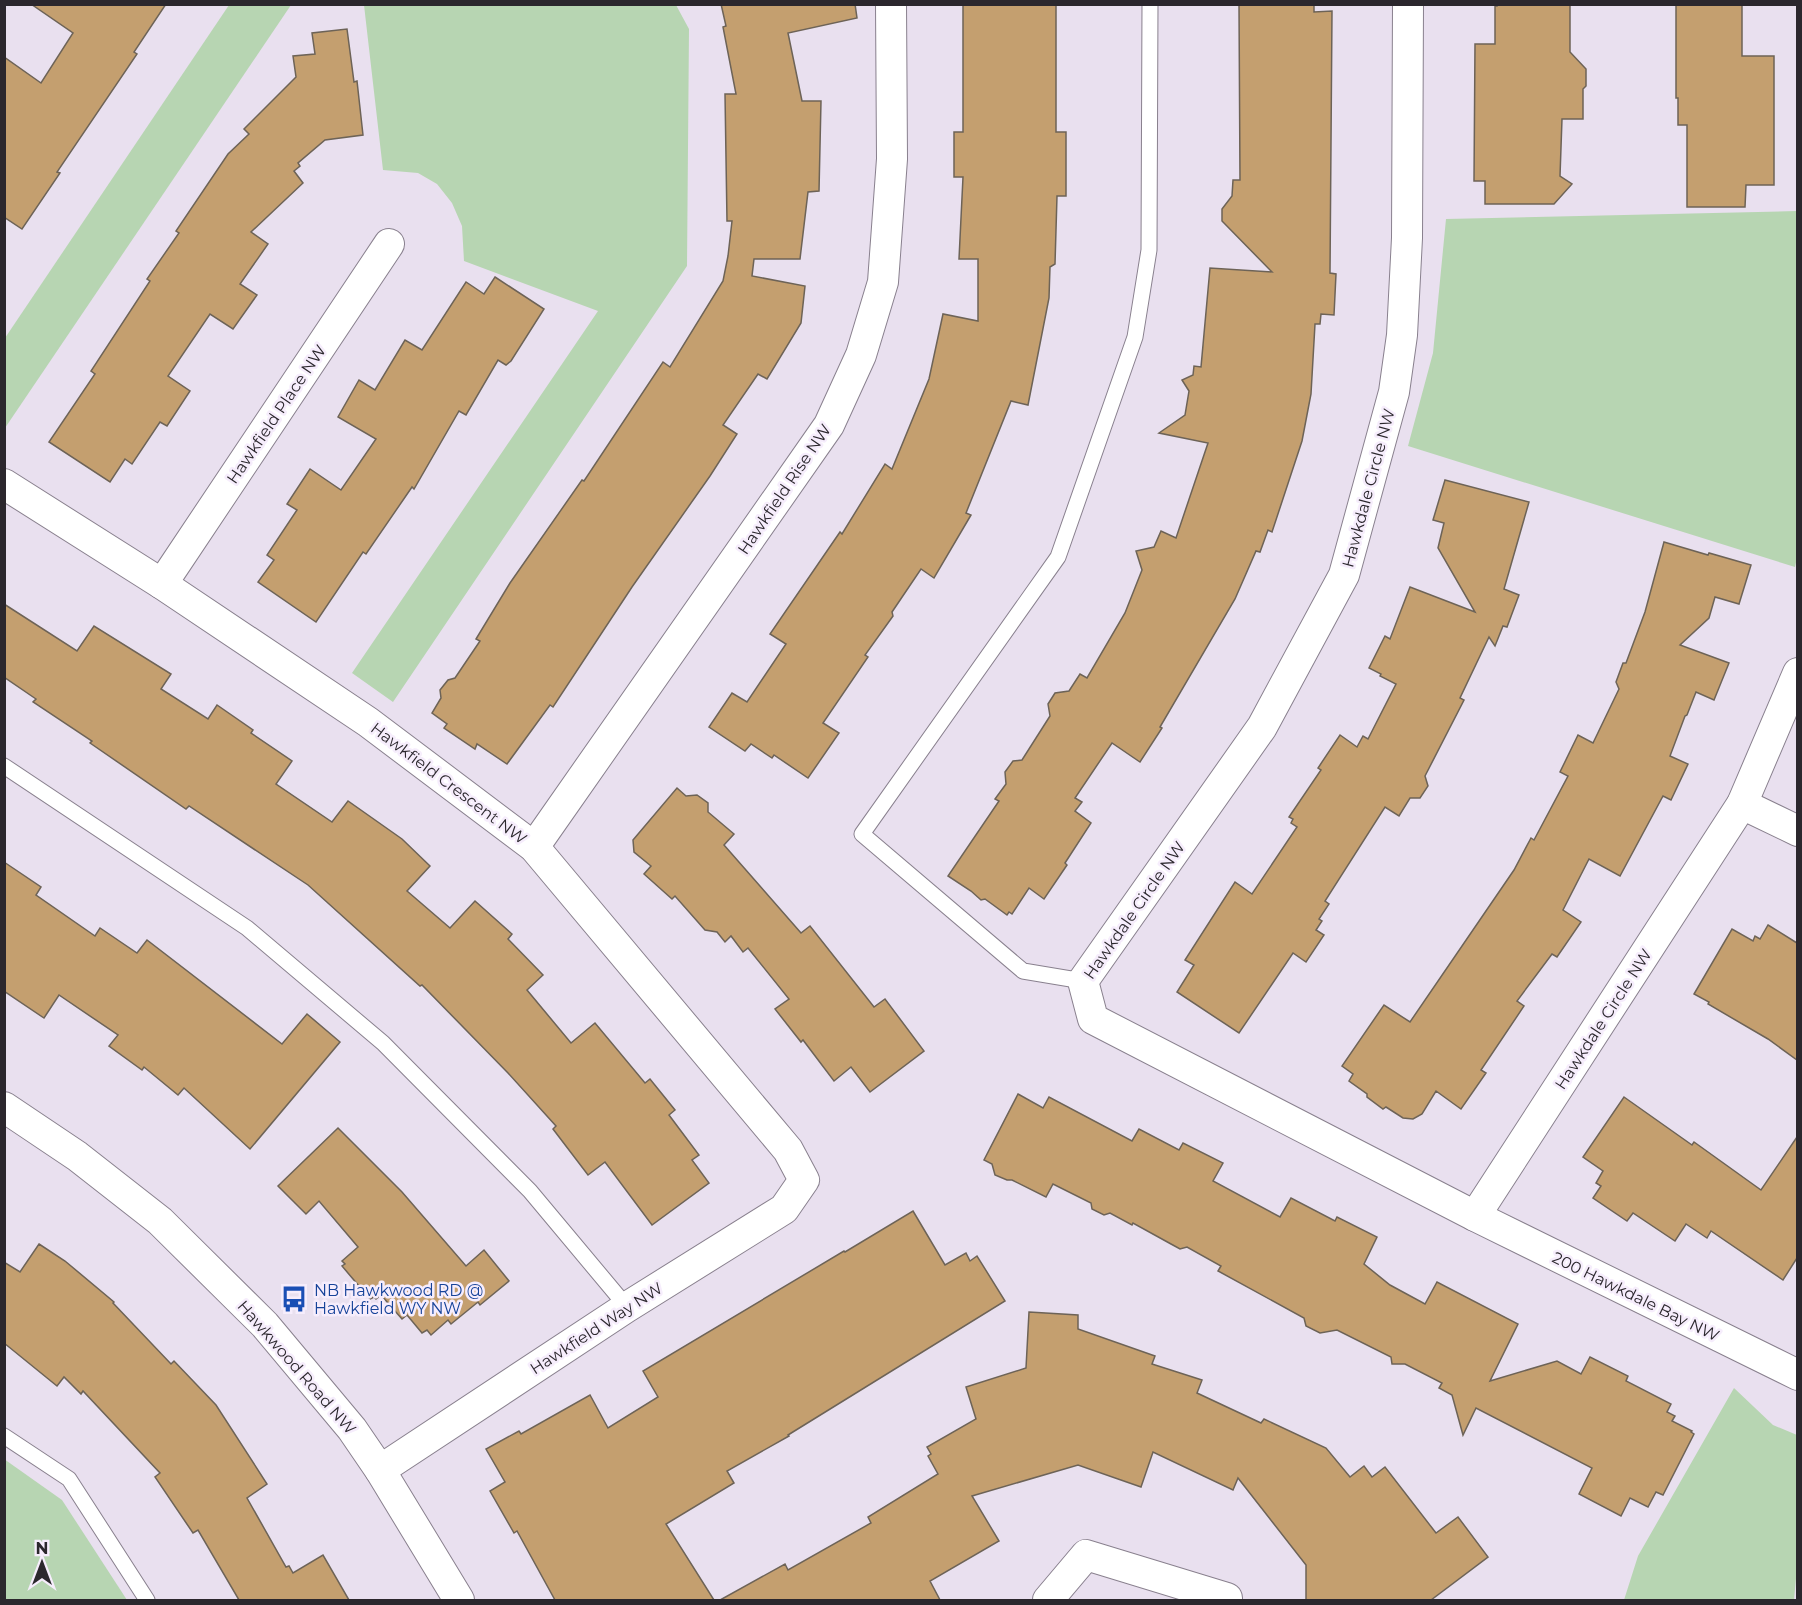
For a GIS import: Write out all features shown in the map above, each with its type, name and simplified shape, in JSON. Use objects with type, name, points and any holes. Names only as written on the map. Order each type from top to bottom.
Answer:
[{"type":"street","name":"Hawkfield Rise NW","points":[[534,848],[829,425],[861,355],[883,282],[892,159],[891,4]]},
{"type":"street","name":"Hawkdale Circle NW","points":[[1408,4],[1407,238],[1402,335],[1394,392],[1344,575],[1262,727],[1083,981],[1093,1019],[1475,1216],[1742,804],[1797,673]]},
{"type":"street","name":"Hawkfield Place NW","points":[[162,584],[389,244]]},
{"type":"street","name":"Hawkfield Crescent NW","points":[[4,484],[162,584],[368,722],[534,848],[788,1150],[804,1180]]},
{"type":"street","points":[[1742,804],[1797,831]]},
{"type":"street","name":"Hawkwood Road NW","points":[[4,1107],[77,1156],[160,1221],[265,1325],[352,1429],[380,1470],[459,1600]]},
{"type":"street","name":"Hawkfield Way NW","points":[[380,1470],[627,1307],[784,1209],[804,1180]]},
{"type":"street","name":"200 Hawkdale Bay NW","points":[[1475,1216],[1797,1375]]},
{"type":"street","points":[[1048,1600],[1086,1555],[1227,1598]]},
{"type":"lane","points":[[1083,981],[1023,971],[862,834],[1059,556],[1135,337],[1149,250],[1150,4]]},
{"type":"lane","points":[[4,766],[247,928],[383,1042],[530,1191],[627,1307]]},
{"type":"lane","points":[[4,1436],[69,1479],[147,1600]]},
{"type":"green space","points":[[229,5],[291,5],[5,428],[5,338]]},
{"type":"green space","points":[[364,5],[676,5],[689,29],[687,266],[393,702],[352,673],[598,311],[464,261],[462,226],[452,203],[437,184],[418,173],[383,170]]},
{"type":"green space","points":[[1797,211],[1798,553],[1795,567],[1408,446],[1433,353],[1446,219]]},
{"type":"green space","points":[[1734,1388],[1773,1425],[1797,1435],[1798,1557],[1794,1600],[1624,1600],[1638,1556]]},
{"type":"green space","points":[[4,1459],[62,1500],[127,1600],[5,1600]]},
{"type":"building","points":[[31,4],[166,4],[134,52],[137,54],[57,172],[60,173],[22,229],[4,217],[4,57],[41,83],[73,33]]},
{"type":"building","points":[[721,4],[855,4],[857,18],[788,33],[802,101],[821,101],[819,191],[808,192],[800,259],[754,259],[752,276],[805,286],[801,323],[767,379],[758,374],[723,425],[737,434],[710,476],[632,587],[553,707],[550,705],[507,764],[477,744],[475,749],[444,728],[447,724],[432,713],[441,698],[440,690],[448,680],[455,678],[480,641],[476,639],[510,583],[582,480],[584,481],[663,362],[670,367],[723,281],[732,221],[727,221],[725,94],[736,94],[723,27],[726,26]]},
{"type":"building","points":[[963,4],[1056,4],[1056,132],[1066,132],[1066,196],[1057,196],[1055,264],[1050,267],[1049,298],[1028,405],[1011,401],[966,513],[971,515],[934,578],[921,569],[892,612],[893,616],[865,655],[868,657],[823,723],[839,733],[808,778],[774,755],[772,758],[751,744],[745,751],[709,727],[732,693],[747,702],[786,644],[770,634],[840,532],[842,534],[885,464],[892,469],[929,379],[943,314],[978,321],[978,259],[959,259],[963,177],[954,177],[954,132],[963,132]]},
{"type":"building","points":[[1239,4],[1314,4],[1314,12],[1332,11],[1330,273],[1336,274],[1334,315],[1321,314],[1320,324],[1315,324],[1311,394],[1302,441],[1272,532],[1268,530],[1260,552],[1256,551],[1235,599],[1160,727],[1162,728],[1140,762],[1112,743],[1075,798],[1082,802],[1075,811],[1091,823],[1065,863],[1067,865],[1044,899],[1029,888],[1012,914],[1009,912],[1007,915],[985,899],[981,900],[948,876],[999,801],[995,799],[1006,784],[1005,772],[1013,761],[1022,760],[1050,716],[1048,704],[1055,693],[1069,691],[1080,674],[1087,678],[1125,613],[1142,570],[1136,551],[1154,547],[1161,531],[1176,538],[1208,443],[1159,433],[1185,415],[1189,391],[1182,380],[1193,375],[1194,366],[1201,367],[1210,268],[1272,272],[1222,221],[1222,209],[1232,196],[1233,180],[1240,180]]},
{"type":"building","points":[[1497,4],[1570,4],[1570,52],[1586,69],[1586,86],[1583,89],[1583,119],[1562,119],[1560,176],[1572,184],[1554,204],[1485,204],[1485,181],[1474,181],[1475,44],[1495,44],[1495,6]]},
{"type":"building","points":[[1676,4],[1742,4],[1742,56],[1774,56],[1774,185],[1746,185],[1745,207],[1687,207],[1687,125],[1678,125],[1678,98],[1676,98]]},
{"type":"building","points":[[347,29],[354,82],[357,81],[363,135],[325,140],[298,163],[300,166],[294,171],[303,183],[251,232],[268,244],[240,284],[257,295],[233,329],[210,314],[168,376],[190,391],[167,426],[160,422],[132,464],[125,459],[110,482],[49,442],[95,374],[91,371],[150,281],[147,279],[179,233],[176,231],[228,154],[249,134],[244,129],[296,77],[293,56],[315,54],[312,33]]},
{"type":"building","points":[[495,277],[544,309],[511,361],[506,365],[498,360],[466,415],[459,411],[414,489],[412,487],[366,554],[363,552],[316,622],[258,582],[274,560],[267,555],[297,510],[287,504],[310,469],[341,490],[376,439],[338,417],[359,380],[375,390],[405,340],[422,350],[466,282],[484,294]]},
{"type":"building","points":[[1445,480],[1529,502],[1504,589],[1519,595],[1507,627],[1503,626],[1495,646],[1489,637],[1460,698],[1464,700],[1425,776],[1428,786],[1420,798],[1410,798],[1399,816],[1385,807],[1325,901],[1329,904],[1319,919],[1322,921],[1316,930],[1324,935],[1306,962],[1293,953],[1239,1033],[1177,992],[1194,965],[1185,960],[1235,882],[1252,894],[1297,827],[1291,823],[1293,819],[1289,817],[1321,770],[1318,768],[1340,735],[1357,747],[1363,736],[1368,739],[1396,684],[1369,668],[1385,636],[1390,639],[1410,587],[1475,612],[1438,548],[1444,523],[1433,520]]},
{"type":"building","points":[[1664,542],[1751,565],[1739,604],[1715,597],[1709,618],[1680,645],[1729,663],[1714,700],[1696,692],[1685,716],[1670,756],[1688,764],[1671,800],[1663,796],[1620,876],[1589,859],[1563,910],[1581,922],[1557,957],[1552,954],[1517,1001],[1524,1006],[1481,1070],[1486,1073],[1461,1109],[1436,1091],[1422,1114],[1413,1119],[1403,1118],[1386,1107],[1383,1109],[1349,1081],[1353,1074],[1342,1066],[1384,1005],[1410,1022],[1514,870],[1531,838],[1534,840],[1568,776],[1560,772],[1578,735],[1593,743],[1619,689],[1616,682],[1623,663],[1626,663],[1645,612]]},
{"type":"building","points":[[4,604],[77,651],[94,626],[171,674],[161,689],[208,719],[217,705],[253,730],[251,733],[292,761],[276,784],[332,822],[348,801],[402,839],[430,866],[407,891],[450,928],[475,901],[512,934],[508,939],[543,975],[527,990],[571,1043],[595,1023],[645,1083],[650,1079],[675,1110],[669,1115],[699,1155],[692,1160],[709,1183],[652,1225],[605,1162],[588,1175],[553,1129],[556,1126],[508,1073],[422,985],[420,986],[308,885],[189,806],[186,809],[90,743],[92,741],[33,702],[36,699],[4,677]]},
{"type":"building","points":[[677,788],[686,796],[697,795],[708,803],[708,812],[734,834],[724,845],[801,933],[810,926],[874,1007],[885,999],[924,1051],[870,1092],[851,1067],[834,1081],[803,1040],[801,1042],[775,1009],[789,999],[748,948],[743,952],[731,936],[725,942],[717,932],[705,930],[675,896],[672,899],[644,874],[651,866],[634,852],[633,840]]},
{"type":"building","points":[[4,862],[41,887],[36,895],[95,936],[100,928],[137,953],[147,940],[282,1044],[307,1014],[340,1042],[250,1149],[184,1088],[178,1095],[144,1067],[142,1070],[109,1046],[118,1035],[59,995],[44,1018],[4,991]]},
{"type":"building","points":[[1768,925],[1797,943],[1797,1060],[1768,1039],[1694,994],[1732,929],[1753,941],[1755,936],[1760,939]]},
{"type":"building","points":[[1018,1094],[1043,1108],[1049,1097],[1132,1141],[1139,1129],[1179,1150],[1183,1143],[1223,1163],[1213,1181],[1280,1217],[1291,1198],[1335,1221],[1337,1217],[1377,1237],[1364,1264],[1390,1285],[1425,1304],[1437,1282],[1518,1324],[1490,1381],[1557,1361],[1581,1374],[1590,1357],[1628,1376],[1626,1381],[1671,1404],[1667,1412],[1675,1416],[1672,1421],[1694,1434],[1663,1495],[1656,1492],[1648,1507],[1630,1498],[1621,1516],[1579,1494],[1592,1468],[1476,1408],[1463,1435],[1452,1395],[1439,1388],[1442,1383],[1405,1364],[1392,1364],[1391,1357],[1337,1330],[1320,1333],[1306,1326],[1304,1318],[1218,1271],[1221,1266],[1187,1247],[1180,1249],[1133,1223],[1132,1225],[1110,1213],[1104,1215],[1092,1209],[1091,1203],[1053,1184],[1046,1197],[1012,1180],[995,1175],[992,1164],[984,1160]]},
{"type":"building","points":[[1624,1097],[1692,1145],[1694,1142],[1761,1190],[1797,1137],[1797,1258],[1783,1280],[1711,1231],[1707,1238],[1686,1224],[1675,1241],[1633,1213],[1627,1221],[1593,1198],[1601,1186],[1596,1183],[1603,1171],[1583,1157]]},
{"type":"building","points":[[338,1128],[402,1192],[466,1266],[484,1250],[509,1281],[480,1305],[478,1302],[451,1324],[448,1320],[431,1335],[427,1330],[422,1333],[407,1315],[402,1319],[381,1295],[376,1299],[374,1297],[370,1299],[342,1266],[345,1264],[342,1261],[358,1247],[319,1201],[306,1214],[278,1186]]},
{"type":"building","points":[[913,1211],[945,1265],[966,1253],[970,1261],[977,1256],[1005,1301],[789,1436],[727,1471],[734,1483],[666,1524],[714,1600],[555,1600],[517,1531],[514,1533],[490,1491],[505,1482],[486,1449],[519,1431],[521,1434],[590,1395],[608,1428],[658,1397],[643,1371]]},
{"type":"building","points":[[39,1244],[65,1261],[114,1302],[171,1364],[174,1361],[216,1405],[267,1484],[247,1498],[286,1567],[289,1566],[293,1573],[323,1555],[349,1600],[239,1600],[198,1530],[193,1533],[155,1477],[160,1473],[83,1391],[81,1394],[64,1377],[57,1386],[4,1343],[4,1262],[20,1272]]},
{"type":"building","points":[[1029,1312],[1078,1315],[1078,1329],[1155,1356],[1152,1364],[1202,1380],[1197,1393],[1261,1423],[1264,1419],[1326,1448],[1350,1477],[1364,1466],[1372,1477],[1385,1467],[1436,1533],[1458,1517],[1488,1557],[1431,1600],[1306,1600],[1306,1565],[1238,1478],[1233,1490],[1153,1452],[1141,1487],[1078,1465],[972,1496],[999,1541],[930,1581],[940,1600],[720,1600],[785,1564],[788,1570],[871,1523],[868,1517],[938,1474],[928,1456],[931,1454],[927,1447],[976,1419],[966,1387],[1026,1368]]},
{"type":"place","name":"NB Hawkwood RD @ Hawkfield WY NW","points":[[294,1299]]}]
